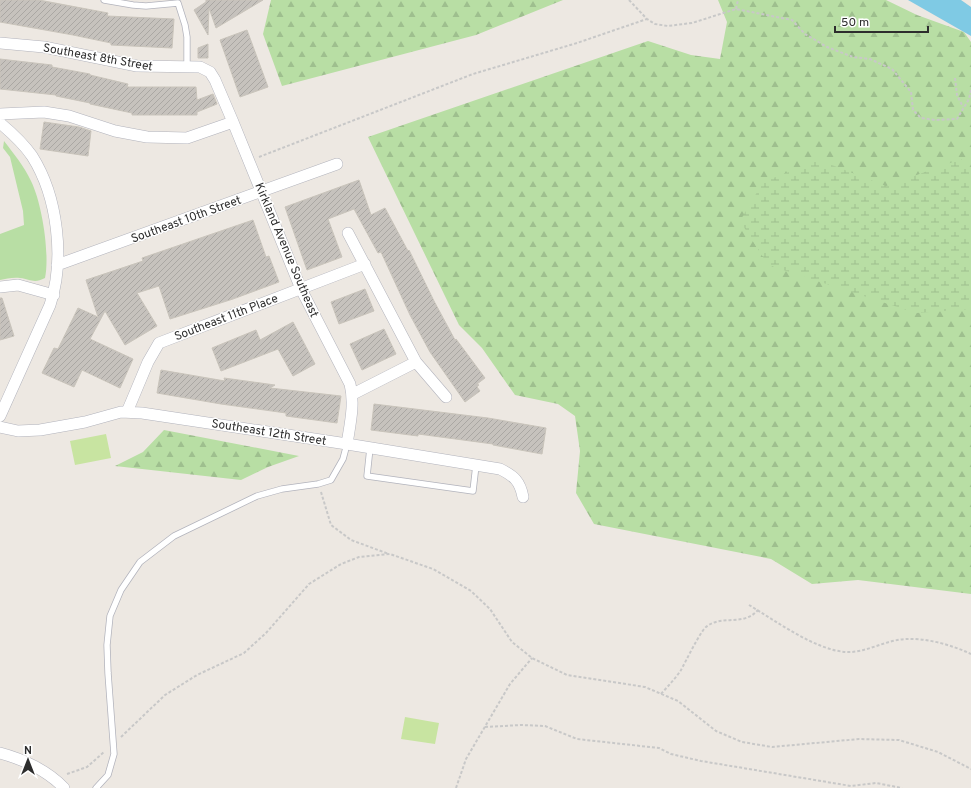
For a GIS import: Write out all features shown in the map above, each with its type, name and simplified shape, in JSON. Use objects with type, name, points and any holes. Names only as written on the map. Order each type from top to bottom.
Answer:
[{"type":"street","name":"Southeast 8th Street","points":[[0,43],[44,47],[137,66],[164,68],[187,67],[205,69],[210,72],[215,80]]},
{"type":"street","name":"Kirkland Avenue Southeast","points":[[215,80],[301,289],[350,384],[353,394],[347,444]]},
{"type":"street","points":[[0,114],[44,112],[69,116],[115,131],[147,137],[187,138],[233,122]]},
{"type":"street","points":[[0,123],[18,138],[32,156],[43,176],[50,196],[56,226],[57,265],[54,295],[0,414]]},
{"type":"street","name":"Southeast 10th Street","points":[[57,265],[337,164]]},
{"type":"street","points":[[348,233],[416,362],[446,397]]},
{"type":"street","name":"Southeast 11th Place","points":[[126,412],[148,362],[159,343],[364,264]]},
{"type":"street","points":[[0,287],[18,285],[54,295]]},
{"type":"street","points":[[353,394],[416,362]]},
{"type":"street","name":"Southeast 12th Street","points":[[0,427],[18,431],[40,430],[85,422],[120,412],[142,413],[500,469],[511,475],[521,486],[523,497]]},
{"type":"street","points":[[0,753],[14,757],[36,768],[57,780],[64,788]]},
{"type":"lane","points":[[104,0],[146,6],[180,2],[187,37],[187,67]]},
{"type":"lane","points":[[96,788],[108,775],[114,754],[107,645],[110,616],[121,590],[140,562],[174,536],[257,496],[282,489],[318,484],[331,480],[343,459],[347,444]]},
{"type":"lane","points":[[370,448],[367,476],[472,491],[476,465]]},
{"type":"path","points":[[630,0],[647,19],[655,24],[668,26],[692,23],[736,8],[792,20],[805,34],[827,47],[853,57],[870,59],[892,70],[911,92],[913,110],[921,118],[935,120],[957,119],[969,99],[971,90]]},
{"type":"path","points":[[736,8],[738,0]]},
{"type":"path","points":[[249,161],[473,74],[577,43],[647,19]]},
{"type":"path","points":[[955,78],[957,95],[963,108]]},
{"type":"path","points":[[318,484],[331,525],[351,540],[433,569],[471,591],[490,609],[512,642],[532,658],[567,675],[645,687],[678,701],[716,731],[742,742],[772,747],[860,739],[898,740],[938,752],[971,769]]},
{"type":"path","points":[[67,774],[87,767],[165,695],[197,675],[244,653],[266,633],[308,584],[340,564],[359,557],[390,554]]},
{"type":"path","points":[[749,605],[801,636],[821,646],[846,652],[864,650],[905,639],[933,641],[971,654]]},
{"type":"path","points":[[661,694],[676,678],[705,627],[714,623],[746,618],[758,610]]},
{"type":"path","points":[[456,788],[466,759],[510,684],[532,658]]},
{"type":"path","points":[[485,727],[521,725],[545,726],[577,739],[659,748],[671,754],[702,761],[851,786],[876,783],[902,788]]},
{"type":"green space","points":[[271,0],[563,0],[476,35],[282,86],[263,34]]},
{"type":"green space","points":[[718,0],[886,0],[917,15],[964,32],[971,42],[971,594],[858,580],[812,584],[771,559],[594,524],[576,493],[580,451],[575,416],[558,404],[515,395],[482,348],[459,325],[368,137],[648,41],[691,55],[720,59],[727,22]]},
{"type":"green space","points":[[4,141],[19,160],[35,190],[39,202],[46,243],[46,268],[45,278],[38,281],[17,278],[0,280],[0,234],[24,225],[23,211],[10,157],[3,148]]},
{"type":"green space","points":[[961,159],[971,170],[971,309],[916,313],[768,265],[740,221],[763,182],[819,160],[886,186]]},
{"type":"green space","points":[[164,430],[299,456],[268,467],[241,480],[115,466],[143,452]]},
{"type":"green space","points":[[106,434],[111,458],[75,465],[70,441]]},
{"type":"green space","points":[[405,717],[439,723],[435,744],[401,739]]},
{"type":"water","points":[[908,0],[961,0],[971,7],[971,36]]},
{"type":"building","points":[[0,0],[39,0],[108,13],[107,16],[174,19],[172,48],[111,45],[111,43],[73,35],[0,22]]},
{"type":"building","points":[[206,0],[263,0],[216,28],[209,8],[208,35],[194,10],[206,2]]},
{"type":"building","points":[[247,30],[268,87],[240,97],[220,40]]},
{"type":"building","points":[[208,44],[208,58],[198,58],[198,48]]},
{"type":"building","points":[[0,59],[52,65],[52,67],[90,74],[128,84],[127,87],[196,87],[197,100],[213,94],[217,104],[197,112],[197,115],[132,115],[132,113],[56,95],[0,89]]},
{"type":"building","points":[[44,122],[79,127],[91,131],[88,156],[40,149]]},
{"type":"building","points":[[359,180],[371,215],[385,208],[408,251],[409,250],[455,340],[456,339],[485,378],[477,384],[479,385],[477,387],[480,391],[465,402],[430,352],[410,315],[381,252],[378,253],[354,209],[328,219],[342,257],[307,270],[285,207]]},
{"type":"building","points":[[253,220],[266,257],[269,256],[279,282],[233,299],[170,319],[159,286],[137,293],[157,326],[125,345],[105,311],[90,339],[133,359],[120,388],[82,370],[74,387],[42,373],[54,348],[58,349],[78,308],[98,317],[86,280],[143,261],[142,258]]},
{"type":"building","points":[[365,289],[374,311],[339,324],[331,302]]},
{"type":"building","points":[[0,298],[2,298],[14,336],[0,340]]},
{"type":"building","points":[[293,322],[315,364],[293,376],[278,349],[221,371],[212,348],[256,330],[260,340]]},
{"type":"building","points":[[384,329],[396,354],[362,370],[350,344]]},
{"type":"building","points":[[161,370],[225,381],[224,378],[275,385],[270,388],[341,396],[337,423],[286,416],[286,413],[157,393]]},
{"type":"building","points":[[374,404],[488,418],[546,428],[542,454],[493,444],[418,434],[418,436],[371,430]]}]
